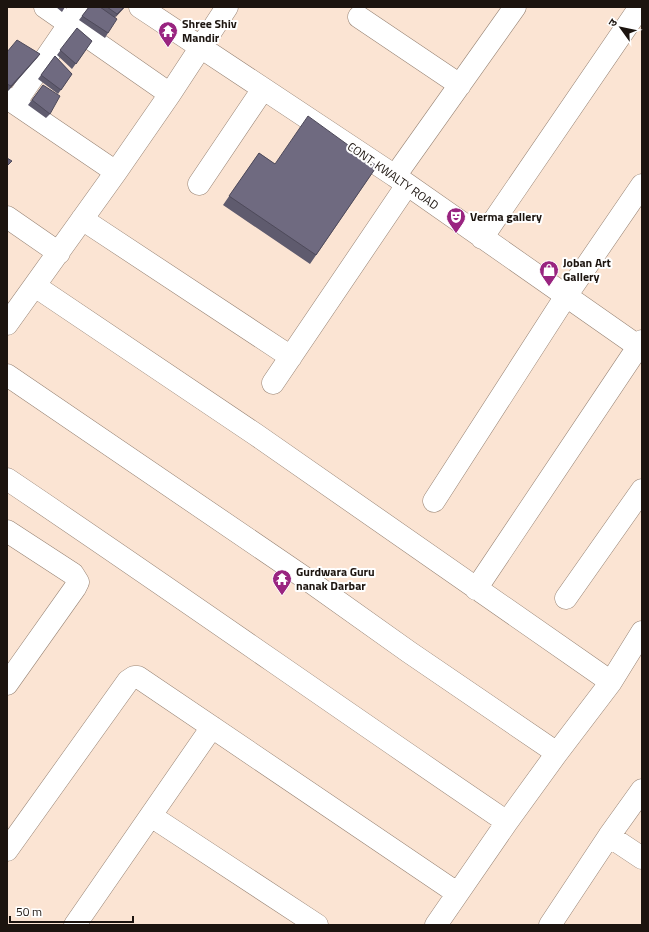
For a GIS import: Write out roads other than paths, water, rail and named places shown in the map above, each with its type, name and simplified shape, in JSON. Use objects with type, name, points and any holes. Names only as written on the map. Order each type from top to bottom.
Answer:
[{"type":"street","points":[[45,7],[76,15],[170,94]]},
{"type":"street","name":"CONT. KWALTY ROAD","points":[[140,7],[401,181],[566,296],[641,345]]},
{"type":"street","points":[[7,324],[59,253],[170,94],[226,7]]},
{"type":"street","points":[[273,383],[291,357],[460,85],[515,7]]},
{"type":"street","points":[[482,238],[640,7]]},
{"type":"street","points":[[76,15],[11,100],[116,172]]},
{"type":"street","points":[[360,17],[460,85]]},
{"type":"street","points":[[198,184],[263,89]]},
{"type":"street","points":[[434,501],[566,296],[642,185]]},
{"type":"street","points":[[7,217],[59,253]]},
{"type":"street","points":[[82,219],[291,357]]},
{"type":"street","points":[[35,286],[254,434],[611,682]]},
{"type":"street","points":[[476,589],[641,345]]},
{"type":"street","points":[[7,374],[557,753]]},
{"type":"street","points":[[7,479],[507,822]]},
{"type":"street","points":[[566,598],[642,490]]},
{"type":"street","points":[[7,684],[78,585],[77,579],[73,574],[9,536]]},
{"type":"street","points":[[436,925],[457,893],[557,753],[611,682],[636,656],[642,632]]},
{"type":"street","points":[[7,850],[134,676],[138,677],[457,893]]},
{"type":"street","points":[[83,922],[151,816],[212,727]]},
{"type":"street","points":[[550,925],[609,836],[642,790]]},
{"type":"street","points":[[151,816],[317,925]]},
{"type":"street","points":[[609,836],[642,858]]},
{"type":"place","name":"Shree Shiv Mandir","points":[[168,48]]},
{"type":"place","name":"Verma gallery","points":[[456,234]]},
{"type":"place","name":"Joban Art Gallery","points":[[549,287]]},
{"type":"place","name":"Gurdwara Guru nanak Darbar","points":[[282,596]]}]
